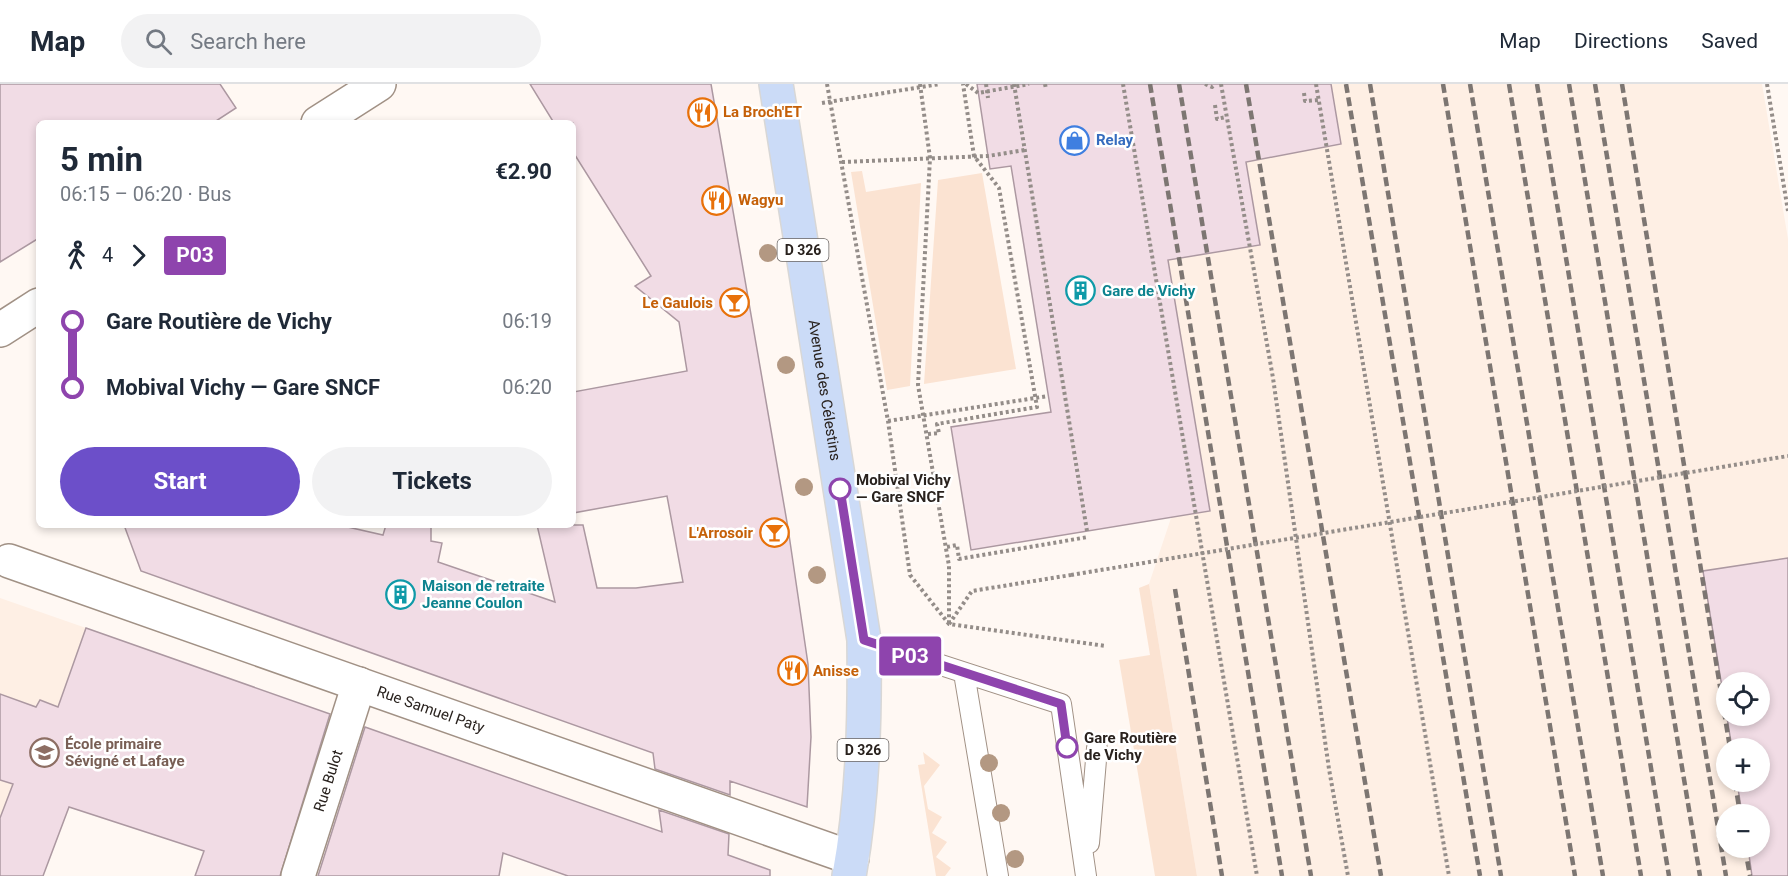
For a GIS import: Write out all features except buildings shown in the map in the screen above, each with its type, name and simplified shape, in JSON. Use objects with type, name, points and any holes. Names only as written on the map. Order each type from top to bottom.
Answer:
[{"type":"main road","name":"Avenue des Célestins","points":[[776,84],[864,640],[865,723],[851,867]]},
{"type":"street","points":[[323,120],[379,84]]},
{"type":"street","points":[[0,330],[36,307]]},
{"type":"street","name":"Rue Samuel Paty","points":[[9,561],[359,684],[851,867]]},
{"type":"street","name":"Rue Bulot","points":[[298,876],[359,684]]},
{"type":"lane","points":[[864,640],[1061,704],[1086,876]]},
{"type":"lane","points":[[964,673],[998,876]]},
{"type":"lane","points":[[1086,876],[1097,748]]},
{"type":"path","points":[[827,84],[888,421],[910,575],[949,624],[1106,646]]},
{"type":"path","points":[[820,103],[920,85],[940,84]]},
{"type":"path","points":[[964,84],[978,93],[1029,84]]},
{"type":"path","points":[[928,434],[939,433],[937,424],[1037,407],[999,188],[975,156],[964,84]]},
{"type":"path","points":[[986,84],[988,98]]},
{"type":"path","points":[[1123,84],[1257,876]]},
{"type":"path","points":[[1205,84],[1212,87],[1215,84]]},
{"type":"path","points":[[1221,84],[1273,378],[1327,757],[1348,876]]},
{"type":"path","points":[[1316,84],[1449,876]]},
{"type":"path","points":[[1767,84],[1788,211]]},
{"type":"path","points":[[920,85],[930,158],[918,385],[947,547],[949,624]]},
{"type":"path","points":[[1014,85],[1087,531]]},
{"type":"path","points":[[1304,93],[1305,101],[1318,100]]},
{"type":"path","points":[[1215,105],[1217,119],[1226,117]]},
{"type":"path","points":[[842,162],[975,156],[1025,150]]},
{"type":"path","points":[[888,421],[1048,396]]},
{"type":"path","points":[[949,624],[972,591],[1788,456]]},
{"type":"path","points":[[947,547],[957,545],[959,559],[1088,537]]},
{"type":"shaded area","points":[[1096,84],[1762,84],[1788,239],[1788,876],[1197,876],[1149,584],[1171,518]]},
{"type":"shaded area","points":[[862,171],[866,192],[921,183],[910,386],[887,390],[851,172]]},
{"type":"shaded area","points":[[982,173],[1016,369],[924,384],[938,180]]},
{"type":"shaded area","points":[[1149,584],[1197,876],[1155,876],[1119,660],[1150,655],[1139,588]]},
{"type":"shaded area","name":"École primaire Sévigné et Lafaye","points":[[0,598],[132,644],[43,876],[0,876]]},
{"type":"shaded area","points":[[923,752],[940,765],[924,786],[928,809],[942,817],[932,833],[947,842],[936,857],[951,868],[945,876],[936,876],[918,765],[925,764]]},
{"type":"railway","points":[[1150,84],[1282,876]]},
{"type":"railway","points":[[1179,84],[1311,876]]},
{"type":"railway","points":[[1246,84],[1381,876]]},
{"type":"railway","points":[[1346,84],[1480,876]]},
{"type":"railway","points":[[1370,84],[1501,876]]},
{"type":"railway","points":[[1443,84],[1575,876]]},
{"type":"railway","points":[[1470,84],[1603,876]]},
{"type":"railway","points":[[1509,84],[1641,876]]},
{"type":"railway","points":[[1537,84],[1669,876]]},
{"type":"railway","points":[[1569,84],[1700,876]]},
{"type":"railway","points":[[1595,84],[1726,876]]},
{"type":"railway","points":[[1622,84],[1728,738]]},
{"type":"railway","points":[[1175,589],[1222,876]]},
{"type":"railway","points":[[1737,792],[1738,804]]},
{"type":"railway","points":[[1747,858],[1750,876]]},
{"type":"bus line","name":"P03","points":[[840,489],[864,640],[1061,704],[1067,747]]},
{"type":"place","name":"La Broch'ET","points":[[702,112]]},
{"type":"place","name":"Relay","points":[[1075,140]]},
{"type":"place","name":"Wagyu","points":[[717,200]]},
{"type":"place","name":"Gare de Vichy","points":[[1081,291]]},
{"type":"place","name":"Le Gaulois","points":[[734,303]]},
{"type":"place","name":"Mobival Vichy — Gare SNCF","points":[[840,489]]},
{"type":"place","name":"L'Arrosoir","points":[[774,533]]},
{"type":"place","name":"Maison de retraite Jeanne Coulon","points":[[401,595]]},
{"type":"place","name":"Anisse","points":[[792,671]]},
{"type":"place","name":"Gare Routière de Vichy","points":[[1067,747]]},
{"type":"place","name":"École primaire Sévigné et Lafaye","points":[[44,753]]}]
